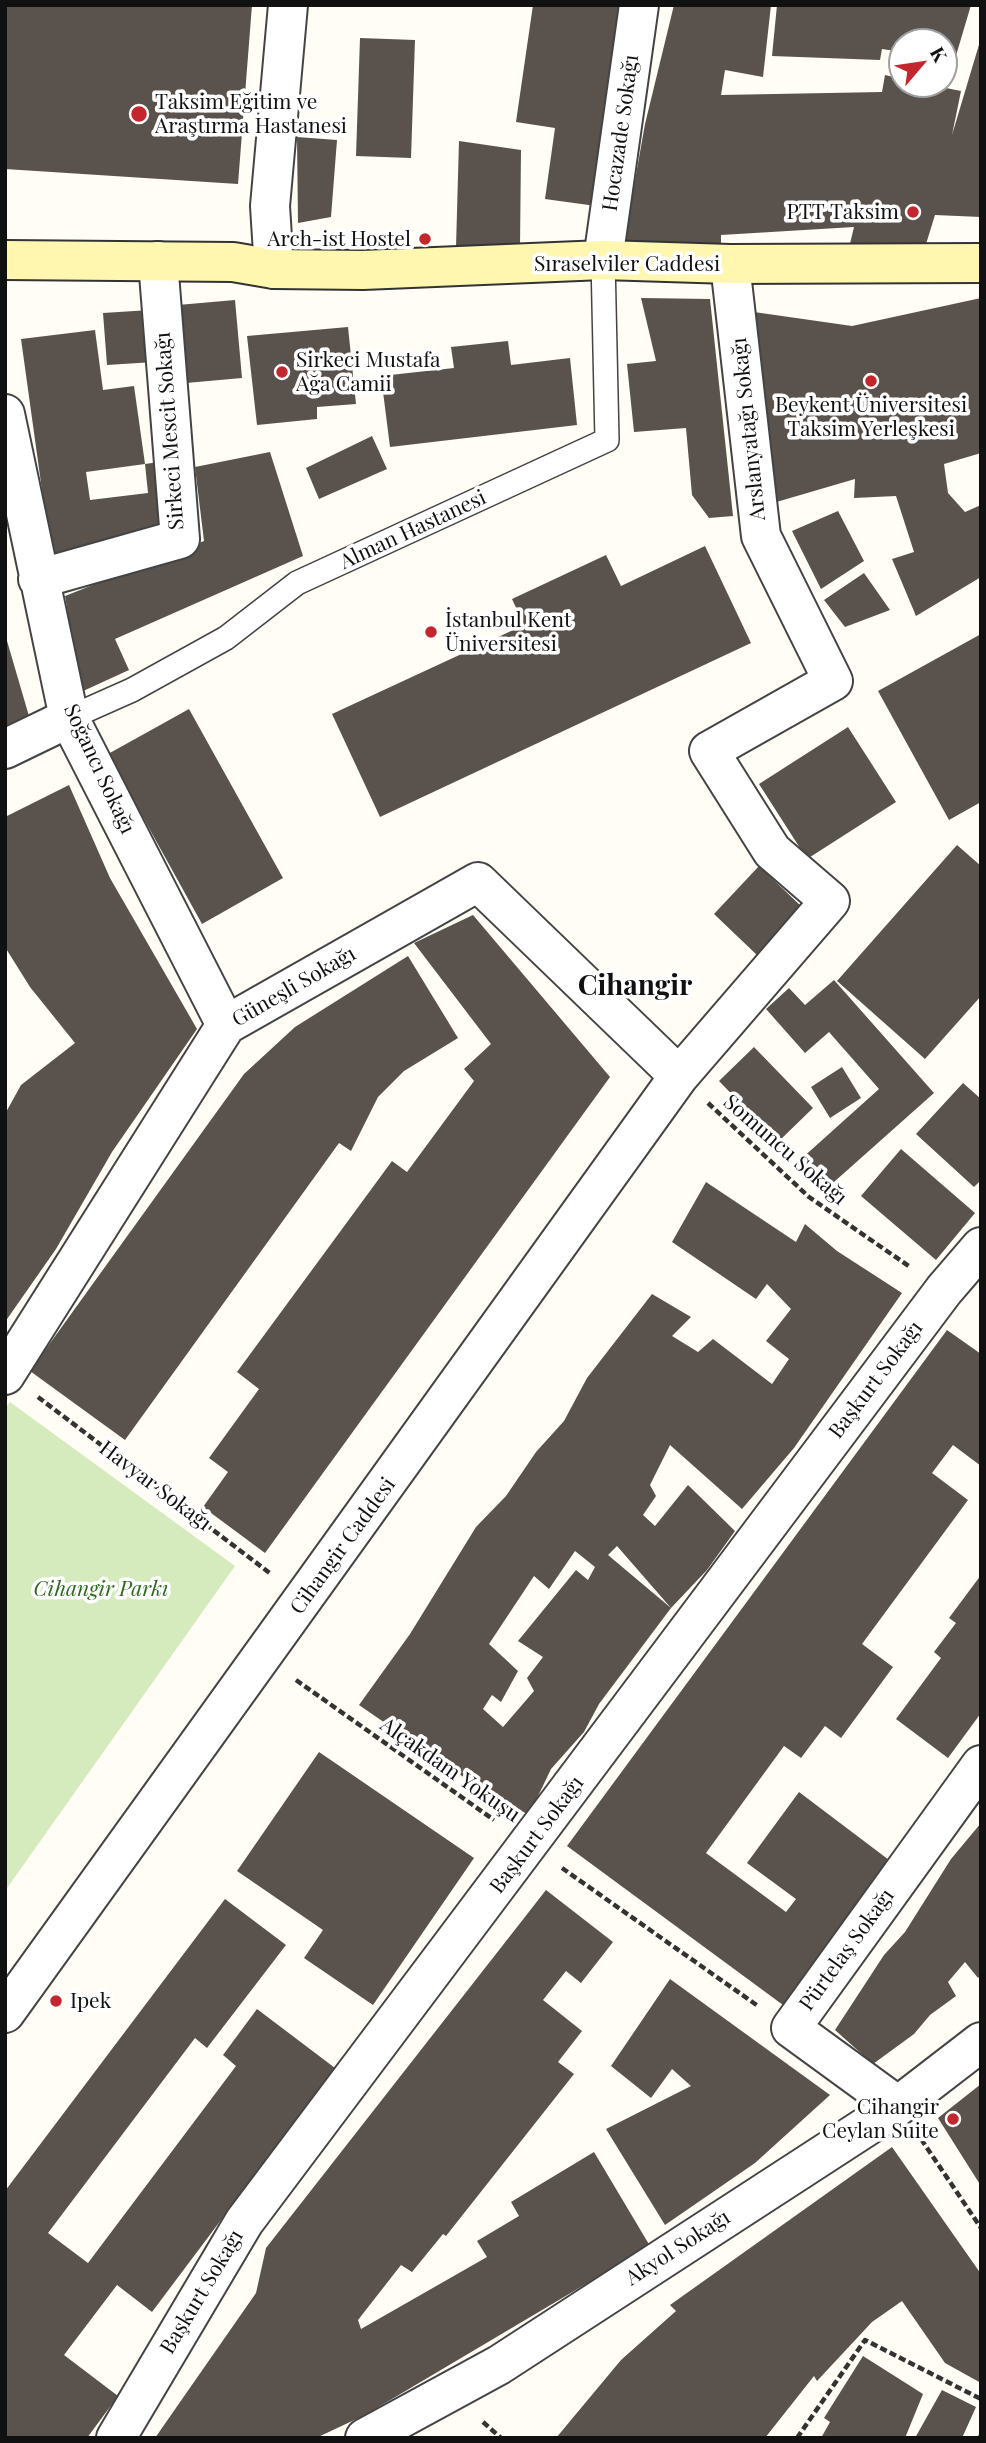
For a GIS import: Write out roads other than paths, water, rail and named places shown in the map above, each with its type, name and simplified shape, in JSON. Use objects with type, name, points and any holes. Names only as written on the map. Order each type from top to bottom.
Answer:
[{"type":"main road","name":"Sıraselviler Caddesi","points":[[5,260],[159,271]]},
{"type":"main road","name":"Sıraselviler Caddesi","points":[[5,283],[159,271],[233,262],[274,269],[363,270],[603,260],[730,264],[981,263]]},
{"type":"street","points":[[274,269],[270,206],[288,5]]},
{"type":"street","name":"Hocazade Sokağı","points":[[603,260],[639,5]]},
{"type":"street","name":"Arslanyatağı Sokağı","points":[[679,1076],[830,901],[772,851],[709,751],[833,681],[761,536],[730,264]]},
{"type":"street","name":"Sirkeci Mescit Sokağı","points":[[38,579],[180,539],[159,271]]},
{"type":"street","name":"Soğancı Sokağı","points":[[5,414],[69,718],[226,1025]]},
{"type":"street","points":[[5,749],[69,718]]},
{"type":"street","name":"Güneşli Sokağı","points":[[6,1373],[226,1025],[478,882],[679,1076]]},
{"type":"street","name":"Cihangir Caddesi","points":[[9,2000],[305,1600],[679,1076]]},
{"type":"street","name":"Başkurt Sokağı","points":[[116,2438],[244,2222],[944,1290],[981,1247]]},
{"type":"street","name":"Pürtelaş Sokağı","points":[[898,2106],[791,2028],[981,1765]]},
{"type":"street","name":"Akyol Sokağı","points":[[365,2438],[499,2365],[898,2106],[981,2042]]},
{"type":"lane","name":"Alman Hastanesi","points":[[69,718],[132,690],[226,638],[297,583],[607,440],[603,260]]},
{"type":"place","name":"Taksim Eğitim ve Araştırma Hastanesi","points":[[139,114]]},
{"type":"place","name":"PTT Taksim","points":[[913,212]]},
{"type":"place","name":"Arch-ist Hostel","points":[[425,239]]},
{"type":"place","name":"Sirkeci Mustafa Ağa Camii","points":[[282,372]]},
{"type":"place","name":"Beykent Üniversitesi Taksim Yerleşkesi","points":[[871,381]]},
{"type":"place","name":"İstanbul Kent Üniversitesi","points":[[431,632]]},
{"type":"place","name":"Ipek","points":[[56,2001]]},
{"type":"place","name":"Cihangir Ceylan Suite","points":[[953,2119]]},
{"type":"district","name":"Cihangir","points":[[635,986]]},
{"type":"park label","name":"Cihangir Parkı","points":[[101,1589]]}]
